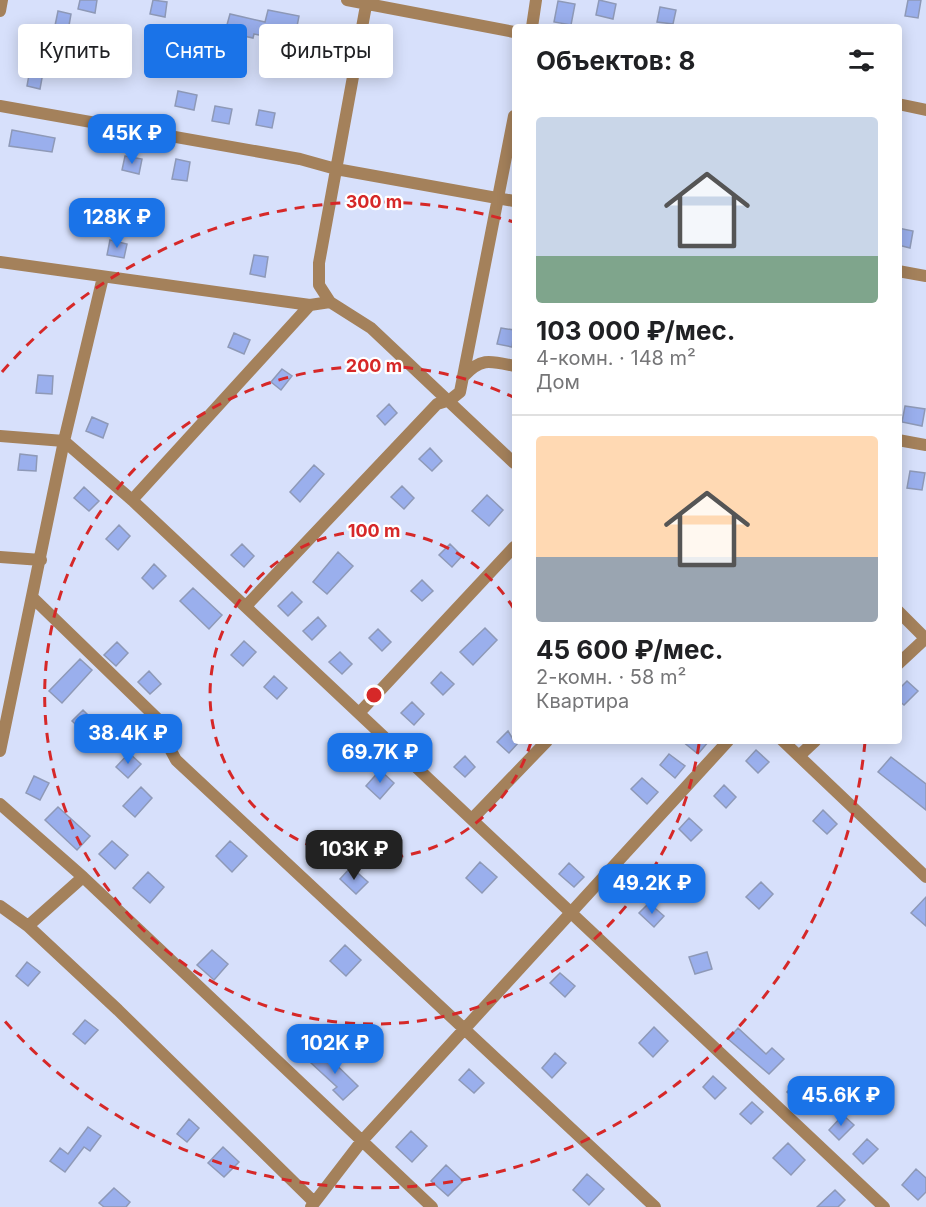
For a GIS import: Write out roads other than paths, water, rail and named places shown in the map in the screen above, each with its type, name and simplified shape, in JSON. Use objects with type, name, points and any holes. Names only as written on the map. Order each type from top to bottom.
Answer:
[{"type":"street","points":[[0,11],[2,0]]},
{"type":"street","points":[[347,0],[512,32]]},
{"type":"street","points":[[532,24],[536,0]]},
{"type":"street","points":[[367,2],[319,263],[319,285],[330,302],[371,328],[450,400],[512,461]]},
{"type":"street","points":[[902,105],[926,110]]},
{"type":"street","points":[[0,106],[300,159],[336,169],[512,201]]},
{"type":"street","points":[[246,606],[437,404],[450,400],[460,392],[512,127]]},
{"type":"street","points":[[0,262],[310,305],[330,302]]},
{"type":"street","points":[[902,272],[926,276]]},
{"type":"street","points":[[0,751],[64,441],[103,277]]},
{"type":"street","points":[[132,500],[310,305]]},
{"type":"street","points":[[464,377],[475,364],[491,361],[512,366]]},
{"type":"street","points":[[0,436],[64,441],[132,500],[884,1207]]},
{"type":"street","points":[[902,441],[926,445]]},
{"type":"street","points":[[360,712],[512,549]]},
{"type":"street","points":[[0,556],[41,560]]},
{"type":"street","points":[[32,597],[165,726],[169,747],[176,760],[655,1207]]},
{"type":"street","points":[[902,615],[926,639],[902,660]]},
{"type":"street","points":[[0,685],[14,686]]},
{"type":"street","points":[[472,819],[544,744]]},
{"type":"street","points":[[0,906],[28,926],[313,1205],[361,1142],[725,744]]},
{"type":"street","points":[[786,744],[926,877]]},
{"type":"street","points":[[798,756],[812,744]]},
{"type":"street","points":[[0,804],[83,877],[432,1207]]},
{"type":"street","points":[[28,926],[83,877]]}]
